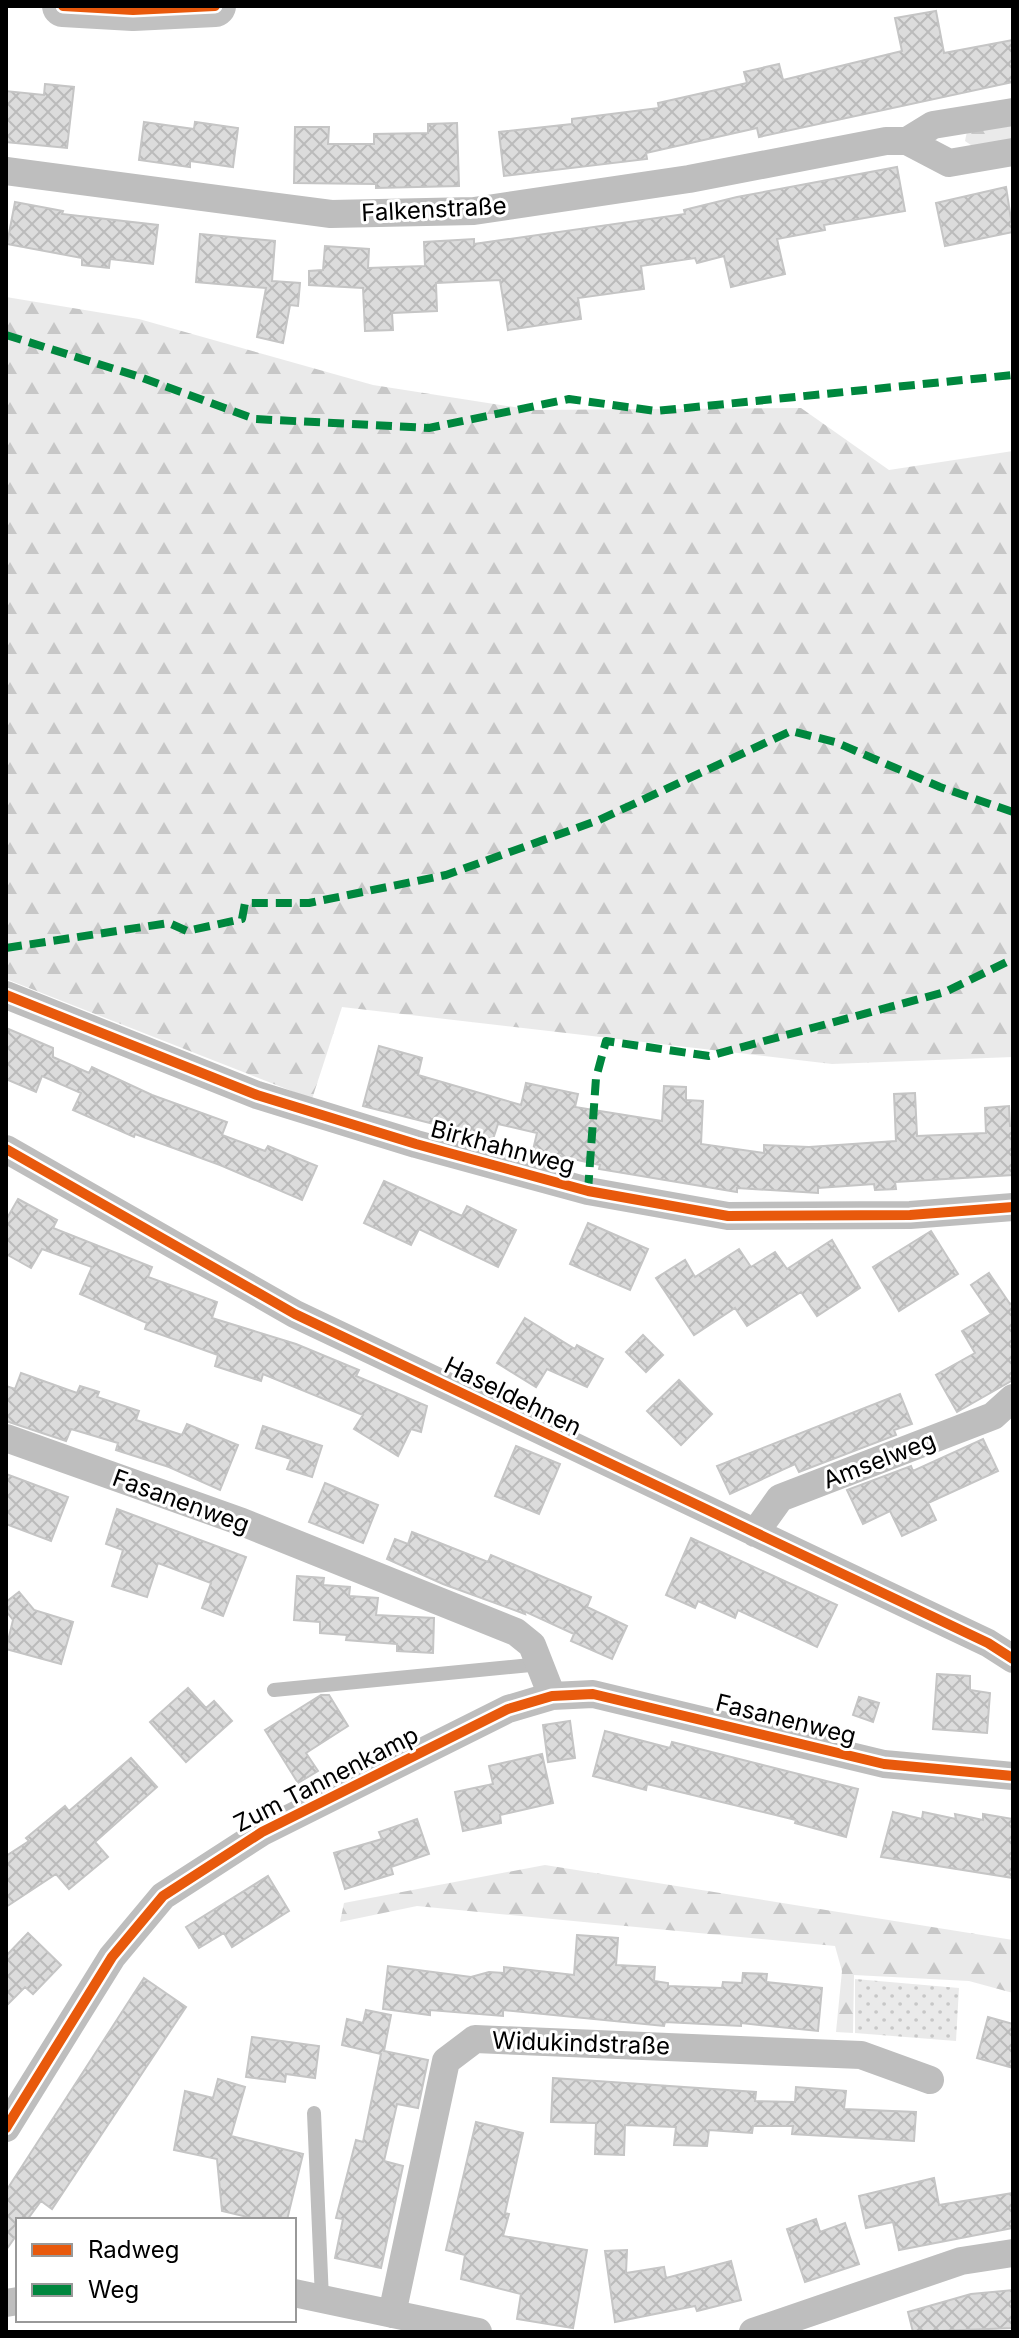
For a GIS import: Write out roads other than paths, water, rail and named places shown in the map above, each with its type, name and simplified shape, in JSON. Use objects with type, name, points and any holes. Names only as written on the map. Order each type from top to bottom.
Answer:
[{"type":"main road","points":[[63,6],[133,10],[215,6]]},
{"type":"street","name":"Falkenstraße","points":[[6,171],[331,214],[474,211],[689,179],[886,141],[907,141],[933,125],[1013,112]]},
{"type":"street","points":[[907,141],[949,163],[1013,152]]},
{"type":"street","name":"Birkhahnweg","points":[[6,995],[257,1095],[416,1144],[588,1191],[728,1216],[910,1215],[1013,1207]]},
{"type":"street","name":"Haseldehnen","points":[[6,1149],[295,1314],[988,1643],[1013,1659]]},
{"type":"street","name":"Amselweg","points":[[755,1533],[780,1498],[993,1416],[1013,1398]]},
{"type":"street","name":"Fasanenweg","points":[[6,1438],[242,1522],[516,1632],[532,1645],[552,1696],[593,1694],[627,1700],[884,1764],[1013,1776]]},
{"type":"street","name":"Zum Tannenkamp","points":[[6,2128],[112,1957],[163,1896],[262,1832],[508,1709],[552,1696]]},
{"type":"street","name":"Widukindstraße","points":[[392,2314],[446,2061],[475,2039],[861,2055],[930,2080]]},
{"type":"street","points":[[753,2332],[961,2261],[1013,2253]]},
{"type":"street","points":[[296,2293],[478,2332]]},
{"type":"lane","points":[[274,1690],[541,1664]]},
{"type":"lane","points":[[314,2113],[322,2299]]}]
